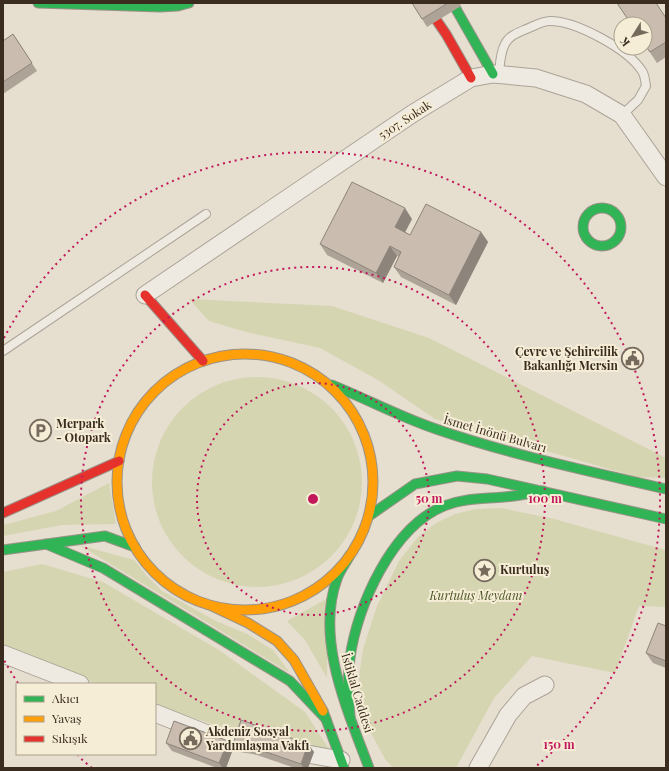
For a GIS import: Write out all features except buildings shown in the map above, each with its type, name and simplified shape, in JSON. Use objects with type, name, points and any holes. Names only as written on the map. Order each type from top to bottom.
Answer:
[{"type":"main road","points":[[38,3],[160,7],[178,6],[189,3]]},
{"type":"main road","points":[[456,9],[496,74]]},
{"type":"main road","points":[[436,21],[446,34],[471,78]]},
{"type":"main road","points":[[598,208],[610,210],[619,219],[621,225],[621,231],[614,242],[603,246],[596,245],[587,238],[583,226],[584,220],[592,211],[598,208]]},
{"type":"main road","points":[[145,295],[203,361]]},
{"type":"main road","points":[[212,606],[243,610],[274,607],[304,596],[330,579],[350,556],[361,537],[369,516],[373,487],[370,457],[361,428],[345,402],[323,381],[296,365],[265,356],[234,354],[203,361],[189,367],[163,383],[142,405],[127,432],[119,461],[117,491],[123,520],[135,547],[155,573],[181,593],[248,623],[277,640],[294,660],[321,706],[343,764]]},
{"type":"main road","name":"İsmet İnönü Bulvarı","points":[[323,381],[368,400],[398,415],[436,430],[539,459],[666,489]]},
{"type":"main road","points":[[3,513],[119,461]]},
{"type":"main road","points":[[369,516],[415,484],[456,476],[486,479],[666,519]]},
{"type":"main road","points":[[350,716],[348,676],[352,646],[366,601],[389,554],[410,529],[430,513],[451,503],[475,498],[502,497],[543,491]]},
{"type":"main road","points":[[3,550],[105,536],[135,547]]},
{"type":"main road","points":[[46,544],[103,568],[290,681],[326,719]]},
{"type":"main road","name":"İstiklal Caddesi","points":[[350,556],[336,580],[331,600],[330,628],[334,665],[350,716],[370,768]]},
{"type":"street","name":"5307. Sokak","points":[[145,295],[412,114],[471,78],[496,74],[536,78],[586,94],[622,115],[666,177]]},
{"type":"street","points":[[3,654],[77,683]]},
{"type":"street","points":[[478,768],[508,715],[524,696],[545,684]]},
{"type":"street","points":[[156,713],[220,739],[343,764]]},
{"type":"lane","points":[[496,74],[505,43],[514,34],[548,21],[561,22],[582,29],[602,39],[629,56],[643,72],[646,86],[638,100],[622,115]]},
{"type":"lane","points":[[3,351],[206,214]]},
{"type":"green space","points":[[189,299],[332,306],[429,338],[666,458],[666,478],[637,477],[435,419],[378,380],[320,348],[246,332],[209,321]]},
{"type":"green space","points":[[247,377],[267,377],[288,381],[307,389],[316,394],[332,407],[345,423],[358,451],[362,472],[362,492],[358,513],[345,541],[332,557],[316,570],[288,583],[267,587],[247,587],[226,583],[207,575],[198,570],[182,557],[169,541],[156,513],[152,492],[152,472],[156,451],[164,432],[169,423],[182,407],[198,394],[226,381]]},
{"type":"green space","points":[[109,483],[116,524],[62,525],[3,536],[3,525],[56,511]]},
{"type":"green space","name":"Kurtuluş Meydanı","points":[[501,508],[554,519],[666,550],[666,607],[639,606],[615,673],[532,656],[494,698],[456,768],[393,768],[385,759],[362,716],[359,677],[363,649],[377,606],[399,561],[418,537],[436,523],[455,514],[476,509]]},
{"type":"green space","points":[[79,545],[134,560],[162,591],[216,621],[247,634],[273,650],[290,673]]},
{"type":"green space","points":[[42,564],[103,582],[219,650],[305,712],[338,763],[310,745],[244,725],[239,733],[156,705],[156,683],[94,683],[3,648],[3,572]]},
{"type":"green space","points":[[328,598],[327,678],[305,640],[287,621]]},
{"type":"traffic: fast","points":[[38,3],[160,7],[178,6],[189,3]]},
{"type":"traffic: fast","points":[[456,9],[493,74]]},
{"type":"traffic: fast","points":[[598,208],[606,208],[618,217],[621,227],[618,237],[612,243],[606,246],[598,246],[586,237],[583,231],[583,223],[592,211],[598,208]]},
{"type":"traffic: fast","points":[[332,385],[409,419],[464,438],[550,462],[666,489]]},
{"type":"traffic: fast","points":[[369,516],[415,484],[457,476],[487,479],[666,519]]},
{"type":"traffic: fast","points":[[350,716],[348,687],[349,665],[360,615],[380,570],[408,531],[425,516],[451,503],[466,500],[509,497],[543,491]]},
{"type":"traffic: fast","points":[[3,550],[105,536],[135,547]]},
{"type":"traffic: fast","points":[[46,544],[103,568],[290,681],[326,719]]},
{"type":"traffic: fast","points":[[350,555],[338,576],[331,602],[330,626],[332,651],[344,699],[369,768]]},
{"type":"traffic: fast","points":[[323,711],[344,768]]},
{"type":"traffic: slow","points":[[245,354],[270,357],[294,364],[326,383],[344,401],[363,433],[370,457],[373,482],[370,507],[363,531],[344,563],[326,581],[294,600],[270,607],[245,610],[220,607],[196,600],[164,581],[146,563],[127,531],[120,507],[117,482],[120,457],[127,433],[146,401],[164,383],[196,364],[220,357],[245,354]]},
{"type":"traffic: slow","points":[[212,606],[248,623],[277,641],[294,660],[323,711]]},
{"type":"traffic: jam","points":[[437,21],[471,78]]},
{"type":"traffic: jam","points":[[145,295],[203,361]]},
{"type":"traffic: jam","points":[[3,513],[119,461]]},
{"type":"place","name":"Çevre ve Şehircilik Bakanlığı Mersin","points":[[633,359]]},
{"type":"place","name":"Merpark - Otopark","points":[[41,431]]},
{"type":"place","name":"Kurtuluş","points":[[485,570]]},
{"type":"place","name":"Akdeniz Sosyal Yardımlaşma Vakfı","points":[[191,739]]}]
